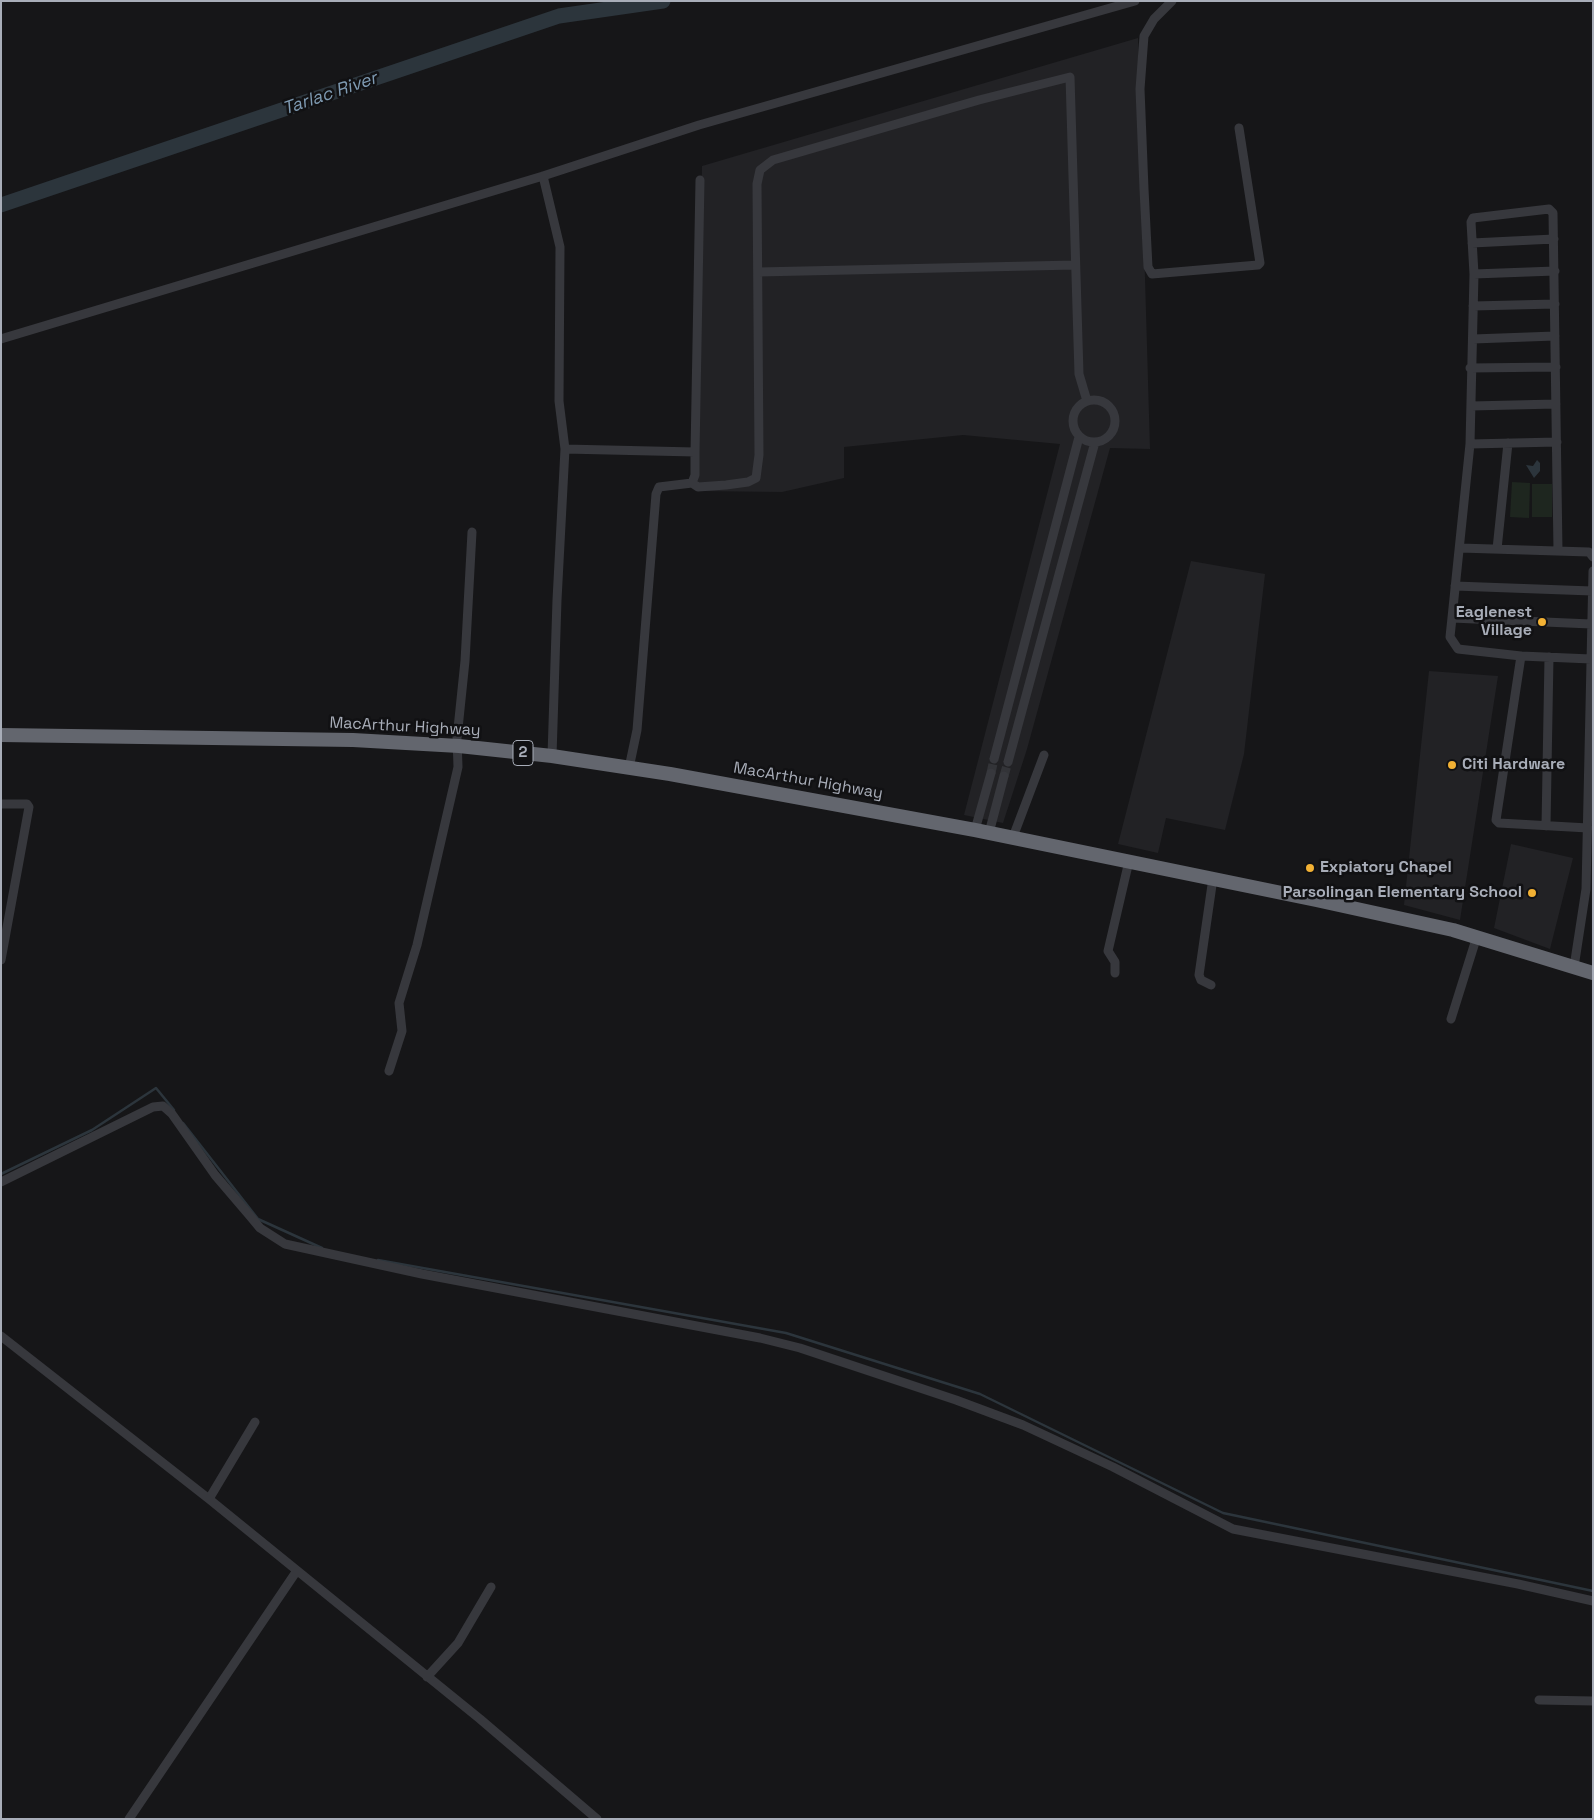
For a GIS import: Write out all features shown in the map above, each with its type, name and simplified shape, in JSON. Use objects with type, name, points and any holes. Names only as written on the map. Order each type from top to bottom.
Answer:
[{"type":"highway","name":"MacArthur Highway","points":[[1,735],[334,739],[459,746],[552,756],[629,768],[1013,837],[1212,878],[1379,913],[1477,936],[1593,973]]},
{"type":"street","points":[[1,339],[543,176],[699,124],[1135,1]]},
{"type":"street","points":[[1172,1],[1154,19],[1144,36],[1140,89],[1148,267],[1152,274],[1258,265],[1260,263],[1239,128]]},
{"type":"street","points":[[629,768],[637,730],[656,494],[659,487],[692,483],[698,487],[726,485],[748,482],[756,478],[758,455],[757,184],[760,170],[773,160],[979,100],[1070,77],[1079,374],[1087,401]]},
{"type":"street","points":[[543,176],[560,247],[559,401],[565,449],[557,600],[552,756]]},
{"type":"street","points":[[692,483],[695,475],[700,180]]},
{"type":"street","points":[[1558,551],[1553,213],[1549,209],[1473,218],[1471,222],[1474,274],[1473,339],[1470,368],[1470,444],[1450,637],[1458,649],[1521,656],[1590,659]]},
{"type":"street","points":[[1472,242],[1554,239]]},
{"type":"street","points":[[758,272],[1076,265]]},
{"type":"street","points":[[1474,274],[1554,272]]},
{"type":"street","points":[[1473,306],[1555,304]]},
{"type":"street","points":[[1473,339],[1555,336]]},
{"type":"street","points":[[1470,368],[1556,366]]},
{"type":"street","points":[[1095,400],[1106,403],[1113,412],[1115,424],[1111,434],[1101,441],[1090,442],[1079,437],[1074,428],[1073,417],[1078,407],[1087,401],[1095,400]]},
{"type":"street","points":[[1470,406],[1556,404]]},
{"type":"street","points":[[994,758],[1079,437]]},
{"type":"street","points":[[1008,762],[1095,442]]},
{"type":"street","points":[[1470,444],[1556,442]]},
{"type":"street","points":[[1496,549],[1508,443]]},
{"type":"street","points":[[565,449],[695,452]]},
{"type":"street","points":[[1056,525],[1072,529]]},
{"type":"street","points":[[389,1071],[402,1031],[399,1003],[417,945],[458,767],[459,746],[457,738],[465,661],[472,532]]},
{"type":"street","points":[[1460,548],[1589,552],[1593,557]]},
{"type":"street","points":[[1574,967],[1586,889],[1593,571]]},
{"type":"street","points":[[1455,586],[1592,591]]},
{"type":"street","points":[[1036,601],[1051,604]]},
{"type":"street","points":[[1452,618],[1591,624]]},
{"type":"street","points":[[1521,656],[1495,815],[1499,823],[1588,828]]},
{"type":"street","points":[[1546,826],[1549,657]]},
{"type":"street","points":[[1016,676],[1031,678]]},
{"type":"street","points":[[1013,837],[1044,754]]},
{"type":"street","points":[[975,830],[990,773]]},
{"type":"street","points":[[989,833],[1004,776]]},
{"type":"street","points":[[1,804],[27,804],[29,807],[1,960]]},
{"type":"street","points":[[1114,973],[1115,962],[1108,951],[1129,861]]},
{"type":"street","points":[[1211,985],[1201,980],[1199,975],[1212,878]]},
{"type":"street","points":[[1451,1018],[1477,936]]},
{"type":"street","points":[[1,1182],[153,1107],[163,1106],[172,1114],[197,1151],[260,1228],[285,1244],[422,1274],[760,1338],[800,1348],[1016,1422],[1113,1467],[1233,1529],[1518,1584],[1593,1601]]},
{"type":"street","points":[[1,1336],[209,1499],[296,1572],[427,1676],[597,1819]]},
{"type":"street","points":[[209,1499],[255,1422]]},
{"type":"street","points":[[129,1819],[296,1572]]},
{"type":"street","points":[[427,1676],[458,1643],[491,1587]]},
{"type":"street","points":[[1539,1700],[1593,1702]]},
{"type":"shaded area","points":[[1138,38],[1150,449],[1110,448],[1027,749],[1003,823],[964,815],[1060,444],[963,435],[844,447],[844,478],[782,492],[697,491],[702,166]]},
{"type":"shaded area","points":[[1537,460],[1540,463],[1540,471],[1534,478],[1526,465],[1533,466]]},
{"type":"shaded area","points":[[1512,482],[1530,483],[1529,518],[1510,517]]},
{"type":"shaded area","points":[[1532,484],[1552,484],[1552,517],[1532,517]]},
{"type":"shaded area","points":[[1191,561],[1265,574],[1244,754],[1225,830],[1166,818],[1158,853],[1118,844]]},
{"type":"shaded area","name":"Citi Hardware","points":[[1429,671],[1498,676],[1460,920],[1404,905]]},
{"type":"shaded area","name":"Parsolingan Elementary School","points":[[1511,844],[1573,858],[1550,949],[1494,928]]},
{"type":"waterway","name":"Tarlac River","points":[[1,205],[559,16],[663,1]]},
{"type":"waterway","points":[[1,1174],[92,1130],[156,1088],[174,1110]]},
{"type":"waterway","points":[[183,1123],[258,1219],[322,1248]]},
{"type":"waterway","points":[[378,1260],[786,1333],[980,1394],[1223,1513],[1593,1591]]},
{"type":"tunnel","points":[[991,773],[994,759]]},
{"type":"tunnel","points":[[1004,776],[1008,762]]},
{"type":"place","name":"Eaglenest Village","points":[[1542,622]]},
{"type":"place","name":"Citi Hardware","points":[[1452,765]]},
{"type":"place","name":"Expiatory Chapel","points":[[1310,868]]},
{"type":"place","name":"Parsolingan Elementary School","points":[[1532,893]]}]
